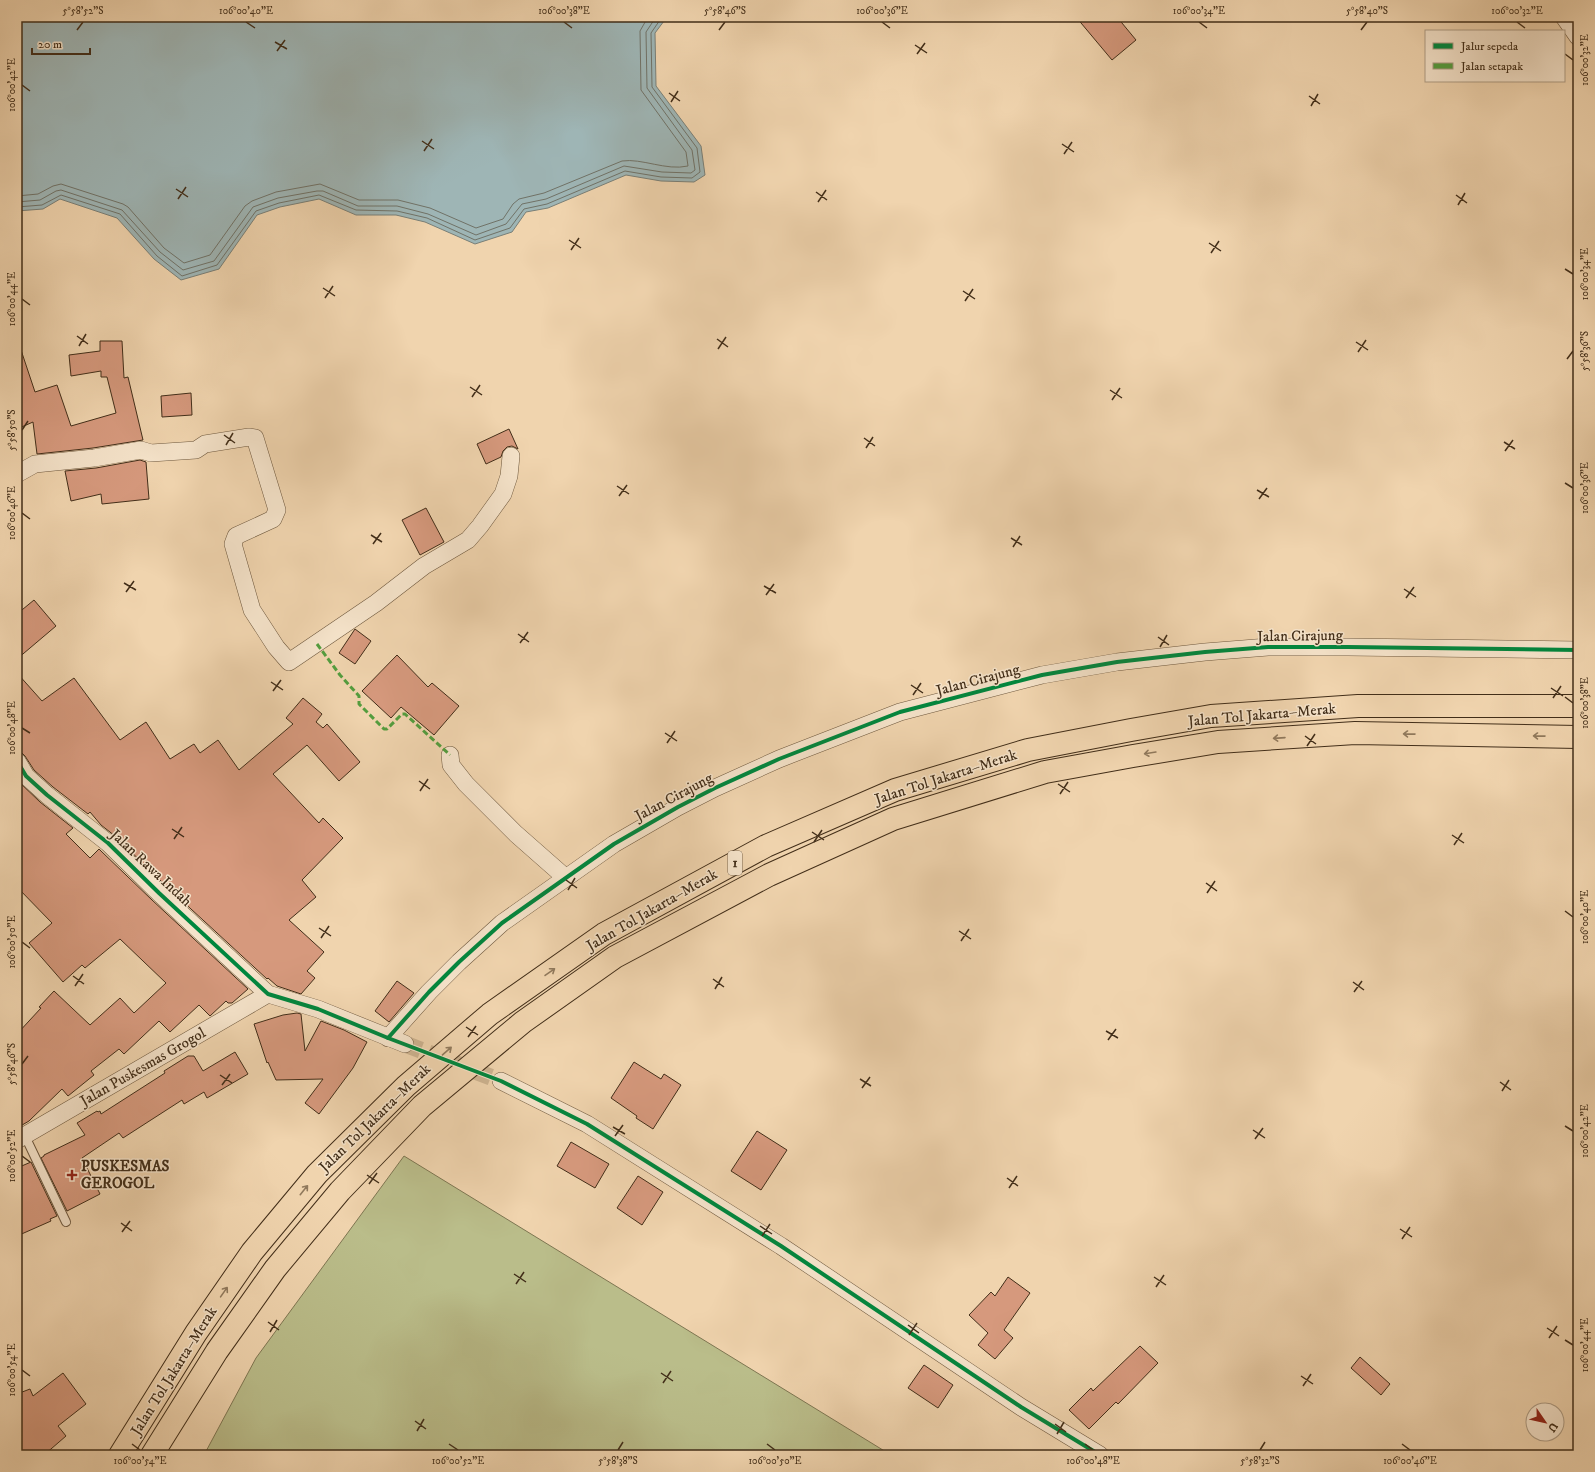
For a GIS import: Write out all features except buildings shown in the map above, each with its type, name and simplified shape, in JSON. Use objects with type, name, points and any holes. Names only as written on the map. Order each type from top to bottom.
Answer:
[{"type":"highway","name":"Jalan Tol Jakarta–Merak","points":[[120,1455],[196,1333],[252,1252],[317,1174],[406,1086],[490,1014],[604,934],[766,846],[895,790],[1013,754],[1182,721],[1211,716],[1358,706],[1578,706]]},
{"type":"highway","name":"Jalan Tol Jakarta–Merak","points":[[152,1455],[217,1351],[275,1269],[340,1191],[422,1106],[523,1022],[615,957],[769,875],[893,819],[1045,772],[1133,756],[1218,742],[1356,733],[1578,737]]},
{"type":"street","points":[[1564,17],[1578,37]]},
{"type":"street","points":[[17,474],[35,464],[94,458],[141,450],[151,453],[196,450],[205,444],[253,437],[255,438],[277,510],[273,519],[236,536],[234,544],[252,610],[276,647],[289,662],[370,607],[424,566],[468,540],[503,494],[509,476],[511,456]]},
{"type":"street","name":"Jalan Cirajung","points":[[388,1038],[429,992],[464,957],[502,923],[614,844],[678,807],[779,758],[900,712],[1042,675],[1156,657],[1268,647],[1438,647],[1578,650]]},
{"type":"street","points":[[450,755],[451,765],[466,784],[516,834],[566,878]]},
{"type":"street","name":"Jalan Rawa Indah","points":[[17,761],[26,776],[108,843],[159,893],[268,994]]},
{"type":"street","points":[[268,994],[318,1009],[405,1044]]},
{"type":"street","name":"Jalan Puskesmas Grogol","points":[[21,1138],[268,994]]},
{"type":"street","points":[[501,1081],[600,1132],[781,1246],[1021,1407],[1100,1455]]},
{"type":"lane","points":[[21,1138],[66,1222]]},
{"type":"green space","points":[[404,1156],[891,1455],[204,1455],[256,1358]]},
{"type":"water","points":[[17,17],[667,17],[655,33],[656,86],[701,146],[705,175],[694,182],[661,181],[626,175],[548,208],[526,212],[512,232],[475,244],[425,222],[396,215],[356,215],[319,199],[280,207],[257,215],[219,269],[181,280],[154,259],[117,218],[60,199],[43,209],[17,211]]},
{"type":"tunnel","points":[[405,1044],[501,1081]]},
{"type":"marked path","points":[[317,644],[340,675],[359,696],[359,704],[384,729],[387,729],[402,714],[405,714],[450,755]]},
{"type":"cycle path","points":[[388,1038],[429,992],[502,923],[614,844],[678,807],[715,788],[779,759],[900,712],[1042,675],[1117,662],[1205,652],[1268,647],[1578,650]]},
{"type":"cycle path","points":[[17,761],[26,776],[47,795],[108,843],[159,893],[268,994],[318,1009],[388,1038],[501,1081],[587,1124],[781,1246],[1021,1407],[1100,1455]]},
{"type":"place","name":"PUSKESMAS GEROGOL","points":[[72,1175]]}]
